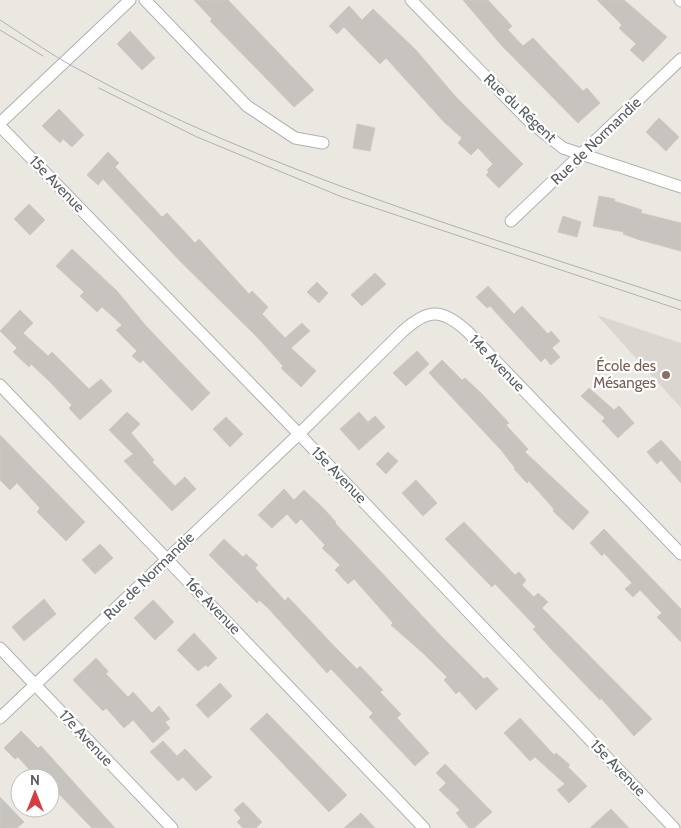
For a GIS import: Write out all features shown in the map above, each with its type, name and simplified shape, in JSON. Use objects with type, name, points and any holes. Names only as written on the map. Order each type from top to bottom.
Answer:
[{"type":"street","points":[[0,124],[130,0]]},
{"type":"street","points":[[145,0],[247,106],[295,138],[323,143]]},
{"type":"street","name":"Rue du Régent","points":[[411,0],[530,122],[559,145],[681,187]]},
{"type":"street","name":"Rue de Normandie","points":[[511,221],[584,154],[681,59]]},
{"type":"street","name":"15e Avenue","points":[[0,124],[299,434],[674,828]]},
{"type":"street","name":"14e Avenue","points":[[299,434],[411,324],[428,314],[448,316],[475,339],[681,554]]},
{"type":"street","name":"16e Avenue","points":[[0,385],[424,828]]},
{"type":"street","name":"Rue de Normandie","points":[[0,718],[299,434]]},
{"type":"street","name":"17e Avenue","points":[[0,648],[172,828]]},
{"type":"shaded area","name":"École des Mésanges","points":[[597,315],[681,343],[681,408]]},
{"type":"building","points":[[194,0],[228,0],[314,90],[294,107],[210,21],[212,19]]},
{"type":"building","points":[[463,0],[488,0],[512,26],[508,30],[523,46],[533,38],[583,91],[587,88],[600,103],[578,123],[502,46]]},
{"type":"building","points":[[597,0],[624,0],[667,37],[643,62],[630,50],[636,44],[619,28],[622,25]]},
{"type":"building","points":[[349,6],[362,20],[373,9],[416,50],[456,97],[523,164],[499,188],[486,175],[489,172],[487,170],[493,164],[478,148],[471,155],[458,143],[462,138],[444,122],[386,58],[380,64],[344,27],[337,34],[329,26]]},
{"type":"building","points":[[130,31],[155,58],[142,70],[117,44]]},
{"type":"building","points":[[59,109],[84,135],[72,147],[63,139],[60,143],[42,126]]},
{"type":"building","points":[[659,118],[679,137],[666,151],[646,132]]},
{"type":"building","points":[[357,124],[375,128],[370,151],[353,148]]},
{"type":"building","points":[[108,152],[119,163],[115,167],[162,217],[167,213],[195,243],[199,239],[249,294],[252,291],[268,307],[262,314],[285,338],[302,323],[310,331],[291,348],[316,371],[301,387],[281,368],[283,366],[259,339],[179,260],[103,179],[98,185],[87,175]]},
{"type":"building","points":[[599,196],[615,199],[614,201],[642,210],[641,213],[681,223],[681,251],[640,240],[623,234],[624,232],[593,226]]},
{"type":"building","points":[[29,204],[45,220],[30,235],[14,219]]},
{"type":"building","points":[[563,216],[581,222],[577,237],[558,232]]},
{"type":"building","points":[[72,249],[117,291],[146,326],[210,393],[192,411],[143,360],[140,363],[132,356],[137,351],[116,330],[122,325],[102,307],[97,312],[80,296],[84,292],[56,266]]},
{"type":"building","points":[[375,273],[386,284],[362,306],[351,295]]},
{"type":"building","points":[[317,282],[328,293],[319,303],[307,292]]},
{"type":"building","points":[[488,286],[514,314],[522,306],[548,334],[551,331],[560,341],[552,348],[560,357],[551,365],[545,358],[541,362],[490,306],[487,308],[476,297]]},
{"type":"building","points":[[20,310],[33,323],[23,333],[48,356],[52,352],[89,389],[101,379],[112,391],[80,420],[69,408],[72,405],[49,381],[31,364],[29,367],[13,352],[17,348],[0,331]]},
{"type":"building","points":[[417,351],[429,364],[406,386],[393,373]]},
{"type":"building","points":[[442,360],[462,380],[465,378],[481,393],[509,423],[506,425],[528,449],[525,452],[589,512],[573,530],[553,511],[554,509],[529,481],[527,483],[514,469],[501,450],[429,373]]},
{"type":"building","points":[[589,388],[614,410],[619,406],[634,423],[618,438],[602,421],[605,418],[581,396]]},
{"type":"building","points":[[127,412],[140,424],[131,433],[154,460],[152,462],[175,486],[185,477],[196,489],[172,511],[124,461],[133,454],[109,430]]},
{"type":"building","points":[[359,412],[368,422],[375,416],[385,427],[359,450],[340,429]]},
{"type":"building","points":[[226,417],[243,434],[230,447],[213,429]]},
{"type":"building","points":[[0,435],[85,522],[66,541],[37,512],[40,508],[17,483],[10,490],[0,480]]},
{"type":"building","points":[[661,440],[681,462],[681,483],[661,460],[657,464],[647,452]]},
{"type":"building","points":[[388,452],[398,461],[386,474],[376,464]]},
{"type":"building","points":[[416,480],[437,503],[423,516],[402,493]]},
{"type":"building","points":[[284,489],[294,500],[304,490],[324,509],[442,637],[484,679],[487,677],[498,689],[476,710],[459,691],[456,694],[444,680],[447,677],[424,654],[391,625],[393,623],[354,579],[348,584],[335,570],[340,565],[322,548],[325,545],[301,519],[296,524],[287,514],[272,528],[258,515]]},
{"type":"building","points":[[464,522],[515,575],[519,572],[526,580],[522,585],[534,597],[538,593],[548,602],[542,608],[652,719],[634,736],[601,698],[600,700],[551,649],[533,629],[536,627],[495,584],[492,587],[445,539]]},
{"type":"building","points":[[604,529],[681,609],[681,642],[657,617],[662,613],[640,590],[633,597],[625,589],[632,583],[604,553],[602,556],[590,543]]},
{"type":"building","points":[[224,539],[243,557],[246,554],[258,565],[255,568],[285,601],[288,597],[357,669],[360,666],[383,690],[380,692],[401,714],[397,718],[429,753],[415,766],[369,717],[373,713],[331,669],[327,673],[268,608],[259,600],[257,603],[209,555]]},
{"type":"building","points":[[100,544],[113,558],[95,574],[82,560]]},
{"type":"building","points":[[44,599],[56,614],[24,641],[12,627]]},
{"type":"building","points":[[153,600],[174,622],[155,640],[134,618]]},
{"type":"building","points":[[194,633],[217,658],[208,667],[206,665],[198,671],[177,650]]},
{"type":"building","points":[[96,658],[108,671],[106,674],[128,697],[133,692],[152,713],[159,706],[170,719],[165,722],[170,728],[153,743],[133,720],[124,728],[106,708],[103,711],[73,680]]},
{"type":"building","points":[[220,683],[232,696],[208,718],[196,705]]},
{"type":"building","points":[[267,713],[347,795],[329,812],[250,729]]},
{"type":"building","points":[[520,718],[554,755],[556,753],[570,765],[568,767],[587,786],[569,803],[557,790],[565,784],[535,757],[530,761],[504,733]]},
{"type":"building","points":[[21,731],[38,748],[41,746],[115,828],[92,828],[60,795],[60,768],[28,768],[18,757],[15,759],[4,748]]},
{"type":"building","points":[[163,741],[177,756],[185,749],[212,777],[196,791],[183,777],[178,781],[150,752]]},
{"type":"building","points":[[445,764],[492,812],[474,828],[469,828],[456,813],[460,810],[439,790],[446,783],[436,773]]},
{"type":"building","points":[[0,797],[10,807],[10,818],[20,818],[24,822],[17,828],[0,828]]},
{"type":"building","points":[[243,802],[262,822],[256,828],[243,828],[237,822],[241,818],[234,810]]},
{"type":"building","points":[[611,809],[629,828],[590,828]]},
{"type":"building","points":[[361,813],[375,828],[344,828]]},
{"type":"tram line","points":[[0,20],[76,68],[148,105],[222,139],[373,198],[681,301]]},
{"type":"tram line","points":[[0,30],[43,56]]},
{"type":"tram line","points":[[99,88],[197,137],[342,197],[681,310]]},
{"type":"place","name":"École des Mésanges","points":[[666,375]]}]
